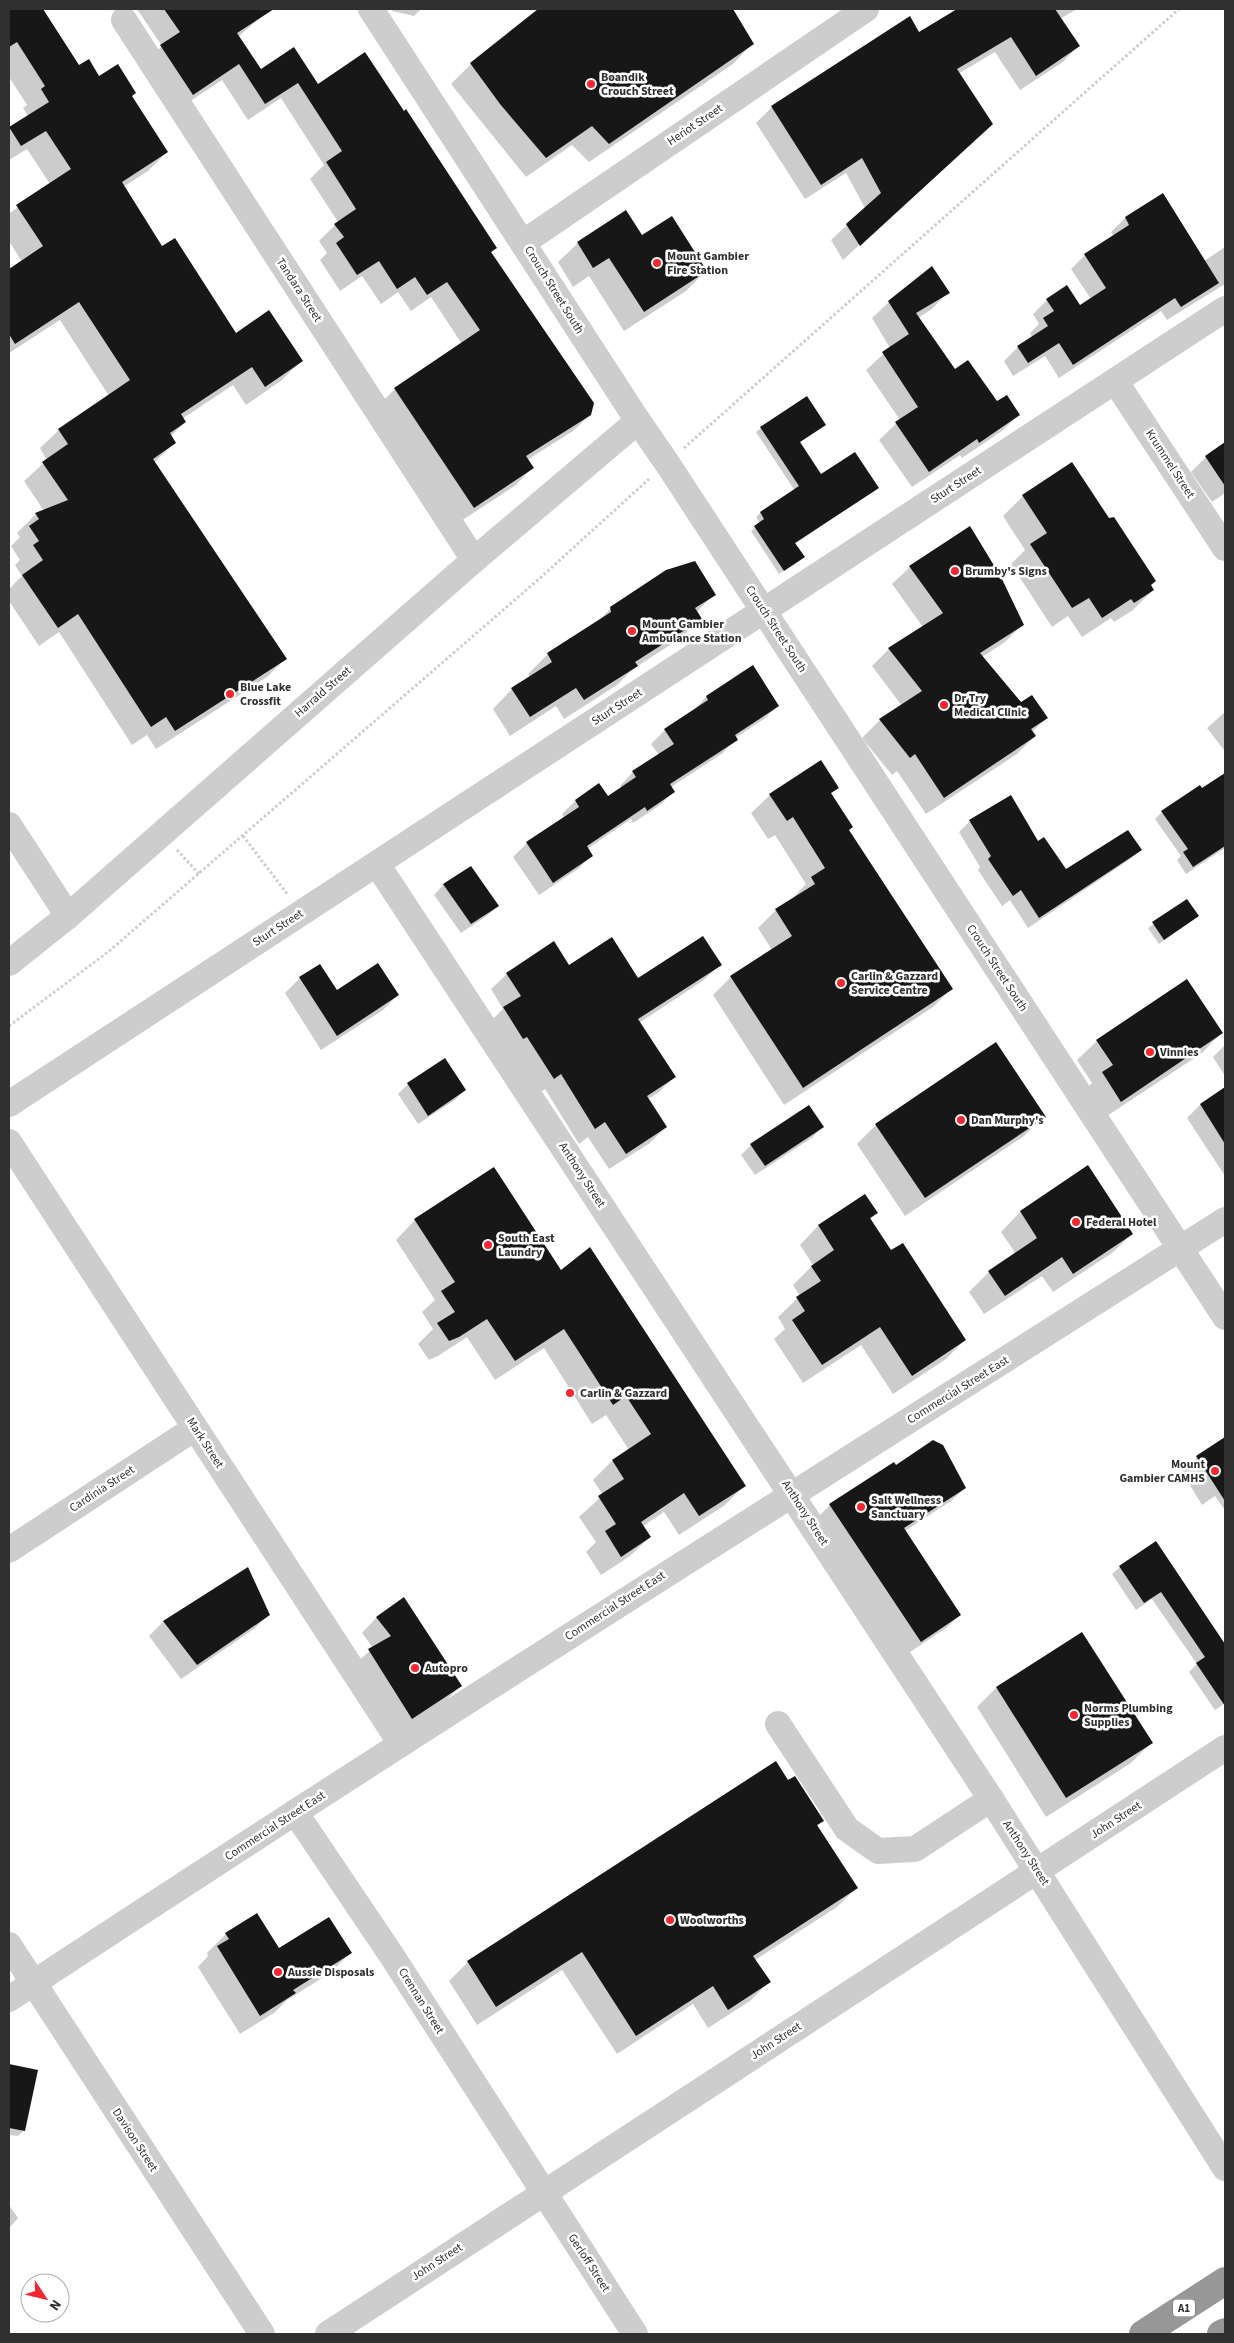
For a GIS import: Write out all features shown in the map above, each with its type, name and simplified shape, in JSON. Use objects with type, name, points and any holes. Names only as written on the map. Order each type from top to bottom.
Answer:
[{"type":"highway","name":"A1","points":[[1143,2334],[1225,2281]]},
{"type":"street","name":"Crouch Street South","points":[[372,9],[638,420],[1225,1316]]},
{"type":"street","name":"Heriot Street","points":[[524,242],[866,9]]},
{"type":"street","name":"Tandara Street","points":[[124,20],[474,560]]},
{"type":"street","name":"Sturt Street","points":[[9,1104],[1225,309]]},
{"type":"street","name":"Krummel Street","points":[[1115,381],[1225,548]]},
{"type":"street","name":"Harrald Street","points":[[9,963],[68,916],[474,560],[638,420]]},
{"type":"street","points":[[9,826],[68,916]]},
{"type":"street","name":"Anthony Street","points":[[377,864],[793,1495],[1038,1871],[1225,2168]]},
{"type":"street","name":"Mark Street","points":[[9,1142],[401,1744]]},
{"type":"street","name":"Commercial Street East","points":[[9,1998],[642,1588],[793,1495],[1225,1220]]},
{"type":"street","name":"Cardinia Street","points":[[9,1550],[195,1428]]},
{"type":"street","points":[[778,1724],[847,1829],[878,1852],[915,1848],[991,1799]]},
{"type":"street","name":"John Street","points":[[328,2334],[1225,1748]]},
{"type":"street","name":"Crennan Street","points":[[295,1812],[392,1956],[543,2193]]},
{"type":"street","name":"Davison Street","points":[[9,1945],[262,2334]]},
{"type":"street","name":"Gerloff Street","points":[[543,2193],[635,2334]]},
{"type":"path","points":[[9,1026],[108,952],[243,836],[539,578],[1179,9]]},
{"type":"path","points":[[162,834],[199,874]]},
{"type":"path","points":[[243,836],[302,913]]},
{"type":"building","points":[[9,9],[43,9],[79,65],[89,59],[99,76],[118,64],[136,93],[132,96],[168,152],[122,182],[162,246],[175,238],[236,333],[269,310],[303,361],[265,387],[252,367],[181,414],[186,422],[170,433],[176,443],[153,459],[287,659],[175,731],[166,717],[151,727],[78,614],[58,628],[22,575],[43,560],[33,545],[39,541],[29,526],[39,519],[35,513],[68,500],[42,462],[68,444],[58,429],[130,380],[79,302],[15,344],[9,334],[9,269],[43,246],[16,205],[71,169],[46,131],[21,146],[9,127],[49,102],[41,89],[45,86],[17,42],[9,47]]},
{"type":"building","points":[[164,9],[274,9],[237,33],[261,69],[294,47],[318,84],[365,52],[404,111],[406,109],[497,248],[491,252],[594,403],[591,415],[526,456],[534,468],[474,508],[394,388],[480,330],[447,282],[427,295],[415,277],[397,289],[379,261],[357,275],[336,243],[344,237],[334,224],[356,209],[326,162],[342,151],[298,83],[265,104],[239,64],[193,95],[160,45],[180,32]]},
{"type":"building","name":"Boandik Crouch Street","points":[[538,9],[733,9],[754,44],[609,144],[592,126],[546,158],[500,104],[470,63]]},
{"type":"building","points":[[957,9],[1055,9],[1080,46],[1036,76],[1011,37],[957,69],[993,124],[860,246],[846,224],[881,193],[862,158],[821,185],[771,106],[910,16],[919,32]]},
{"type":"building","points":[[1163,193],[1219,283],[1181,307],[1175,298],[1073,365],[1059,343],[1028,363],[1017,346],[1048,326],[1043,318],[1054,311],[1046,299],[1067,285],[1080,305],[1106,288],[1084,254],[1129,225],[1125,217]]},
{"type":"building","name":"Mount Gambier Fire Station","points":[[626,210],[642,235],[672,216],[707,271],[644,312],[609,258],[593,268],[577,242]]},
{"type":"building","points":[[932,266],[950,293],[916,313],[955,369],[968,360],[997,401],[1007,395],[1020,415],[979,443],[977,439],[929,472],[895,422],[918,407],[882,352],[909,334],[888,301]]},
{"type":"building","points":[[807,396],[826,425],[800,442],[821,474],[855,452],[879,488],[795,543],[805,557],[784,571],[754,526],[764,519],[760,512],[799,486],[760,427]]},
{"type":"building","points":[[1225,442],[1225,486],[1205,456]]},
{"type":"building","points":[[1072,462],[1109,518],[1114,517],[1156,581],[1151,585],[1154,590],[1134,603],[1131,599],[1102,618],[1089,598],[1072,608],[1030,544],[1047,533],[1022,495]]},
{"type":"building","points":[[970,526],[1001,577],[1024,625],[980,653],[1021,702],[1032,695],[1048,718],[1031,729],[1036,736],[944,798],[915,754],[910,758],[879,719],[922,691],[888,648],[943,613],[909,566]]},
{"type":"building","name":"Mount Gambier Ambulance Station","points":[[695,561],[716,595],[695,608],[702,619],[635,662],[638,666],[584,700],[576,688],[530,717],[511,688],[552,662],[547,653],[611,612],[610,607],[666,570]]},
{"type":"building","points":[[753,665],[779,706],[735,735],[738,740],[670,784],[675,792],[647,811],[645,807],[587,846],[593,856],[553,883],[526,842],[579,807],[575,800],[599,783],[608,796],[636,777],[632,771],[674,744],[664,729],[708,700],[706,696]]},
{"type":"building","name":"Carlin & Gazzard Service Centre","points":[[821,760],[839,788],[831,793],[853,827],[849,830],[953,989],[803,1088],[730,976],[792,936],[775,909],[815,884],[811,877],[825,868],[793,817],[787,821],[769,794]]},
{"type":"building","points":[[1225,773],[1225,846],[1193,867],[1183,852],[1188,849],[1161,811],[1200,785],[1202,788]]},
{"type":"building","points":[[1011,795],[1038,841],[1044,837],[1066,869],[1128,830],[1142,850],[1039,918],[1021,890],[1013,896],[988,859],[991,856],[969,820]]},
{"type":"building","points":[[471,866],[499,906],[471,924],[443,884]]},
{"type":"building","points":[[1187,899],[1199,916],[1164,940],[1152,922]]},
{"type":"building","points":[[703,936],[722,965],[638,1019],[676,1077],[647,1096],[667,1127],[626,1154],[605,1122],[595,1129],[561,1074],[554,1079],[527,1037],[523,1039],[503,1007],[521,996],[506,973],[554,941],[569,965],[612,937],[638,978]]},
{"type":"building","points":[[378,963],[399,995],[337,1036],[299,977],[320,964],[337,990]]},
{"type":"building","name":"Vinnies","points":[[1187,979],[1223,1033],[1121,1102],[1102,1072],[1113,1065],[1096,1040]]},
{"type":"building","name":"Dan Murphy's","points":[[996,1042],[1046,1117],[925,1198],[875,1124]]},
{"type":"building","points":[[445,1058],[466,1090],[428,1116],[407,1083]]},
{"type":"building","points":[[1225,1087],[1225,1144],[1200,1104]]},
{"type":"building","points":[[809,1105],[824,1127],[765,1166],[750,1144]]},
{"type":"building","name":"Federal Hotel","points":[[1088,1165],[1133,1234],[1073,1274],[1062,1257],[1005,1296],[988,1271],[1037,1238],[1020,1211]]},
{"type":"building","points":[[494,1167],[561,1270],[590,1247],[746,1486],[699,1516],[684,1493],[641,1522],[651,1537],[621,1557],[605,1531],[616,1524],[598,1496],[624,1479],[612,1460],[651,1434],[626,1396],[613,1405],[564,1329],[515,1361],[487,1319],[459,1337],[449,1341],[437,1323],[455,1312],[441,1291],[455,1282],[414,1219]]},
{"type":"building","points":[[865,1194],[878,1213],[870,1218],[891,1250],[903,1243],[966,1340],[912,1376],[880,1327],[822,1365],[792,1320],[805,1311],[796,1297],[821,1281],[811,1266],[834,1250],[818,1225]]},
{"type":"building","name":"Mount Gambier CAMHS","points":[[1225,1437],[1225,1501],[1196,1456]]},
{"type":"building","points":[[933,1440],[943,1445],[966,1488],[904,1528],[961,1615],[921,1642],[829,1504],[894,1462],[896,1465]]},
{"type":"building","points":[[1156,1541],[1225,1644],[1225,1706],[1196,1663],[1205,1657],[1161,1592],[1144,1603],[1119,1566]]},
{"type":"building","points":[[248,1567],[270,1615],[197,1665],[163,1621]]},
{"type":"building","name":"Autopro","points":[[404,1597],[462,1686],[412,1719],[368,1649],[391,1636],[376,1617]]},
{"type":"building","name":"Norms Plumbing Supplies","points":[[1082,1632],[1153,1743],[1066,1798],[996,1687]]},
{"type":"building","name":"Woolworths","points":[[776,1761],[788,1780],[795,1776],[824,1821],[817,1825],[858,1888],[753,1956],[771,1982],[728,2010],[713,1986],[636,2036],[582,1952],[496,2007],[467,1961]]},
{"type":"building","name":"Aussie Disposals","points":[[257,1913],[279,1948],[329,1917],[352,1953],[293,1990],[296,1993],[260,2016],[217,1946],[229,1939],[225,1933]]},
{"type":"building","points":[[9,2064],[38,2070],[25,2131],[9,2128]]},
{"type":"place","name":"Boandik Crouch Street","points":[[591,84]]},
{"type":"place","name":"Mount Gambier Fire Station","points":[[657,263]]},
{"type":"place","name":"Brumby's Signs","points":[[955,571]]},
{"type":"place","name":"Mount Gambier Ambulance Station","points":[[632,631]]},
{"type":"place","name":"Blue Lake Crossfit","points":[[230,694]]},
{"type":"place","name":"Dr Try Medical Clinic","points":[[944,705]]},
{"type":"place","name":"Carlin & Gazzard Service Centre","points":[[841,983]]},
{"type":"place","name":"Vinnies","points":[[1150,1052]]},
{"type":"place","name":"Dan Murphy's","points":[[961,1120]]},
{"type":"place","name":"Federal Hotel","points":[[1076,1222]]},
{"type":"place","name":"South East Laundry","points":[[488,1245]]},
{"type":"place","name":"Carlin & Gazzard","points":[[570,1393]]},
{"type":"place","name":"Mount Gambier CAMHS","points":[[1215,1471]]},
{"type":"place","name":"Salt Wellness Sanctuary","points":[[861,1507]]},
{"type":"place","name":"Autopro","points":[[415,1668]]},
{"type":"place","name":"Norms Plumbing Supplies","points":[[1074,1715]]},
{"type":"place","name":"Woolworths","points":[[670,1920]]},
{"type":"place","name":"Aussie Disposals","points":[[278,1972]]}]
